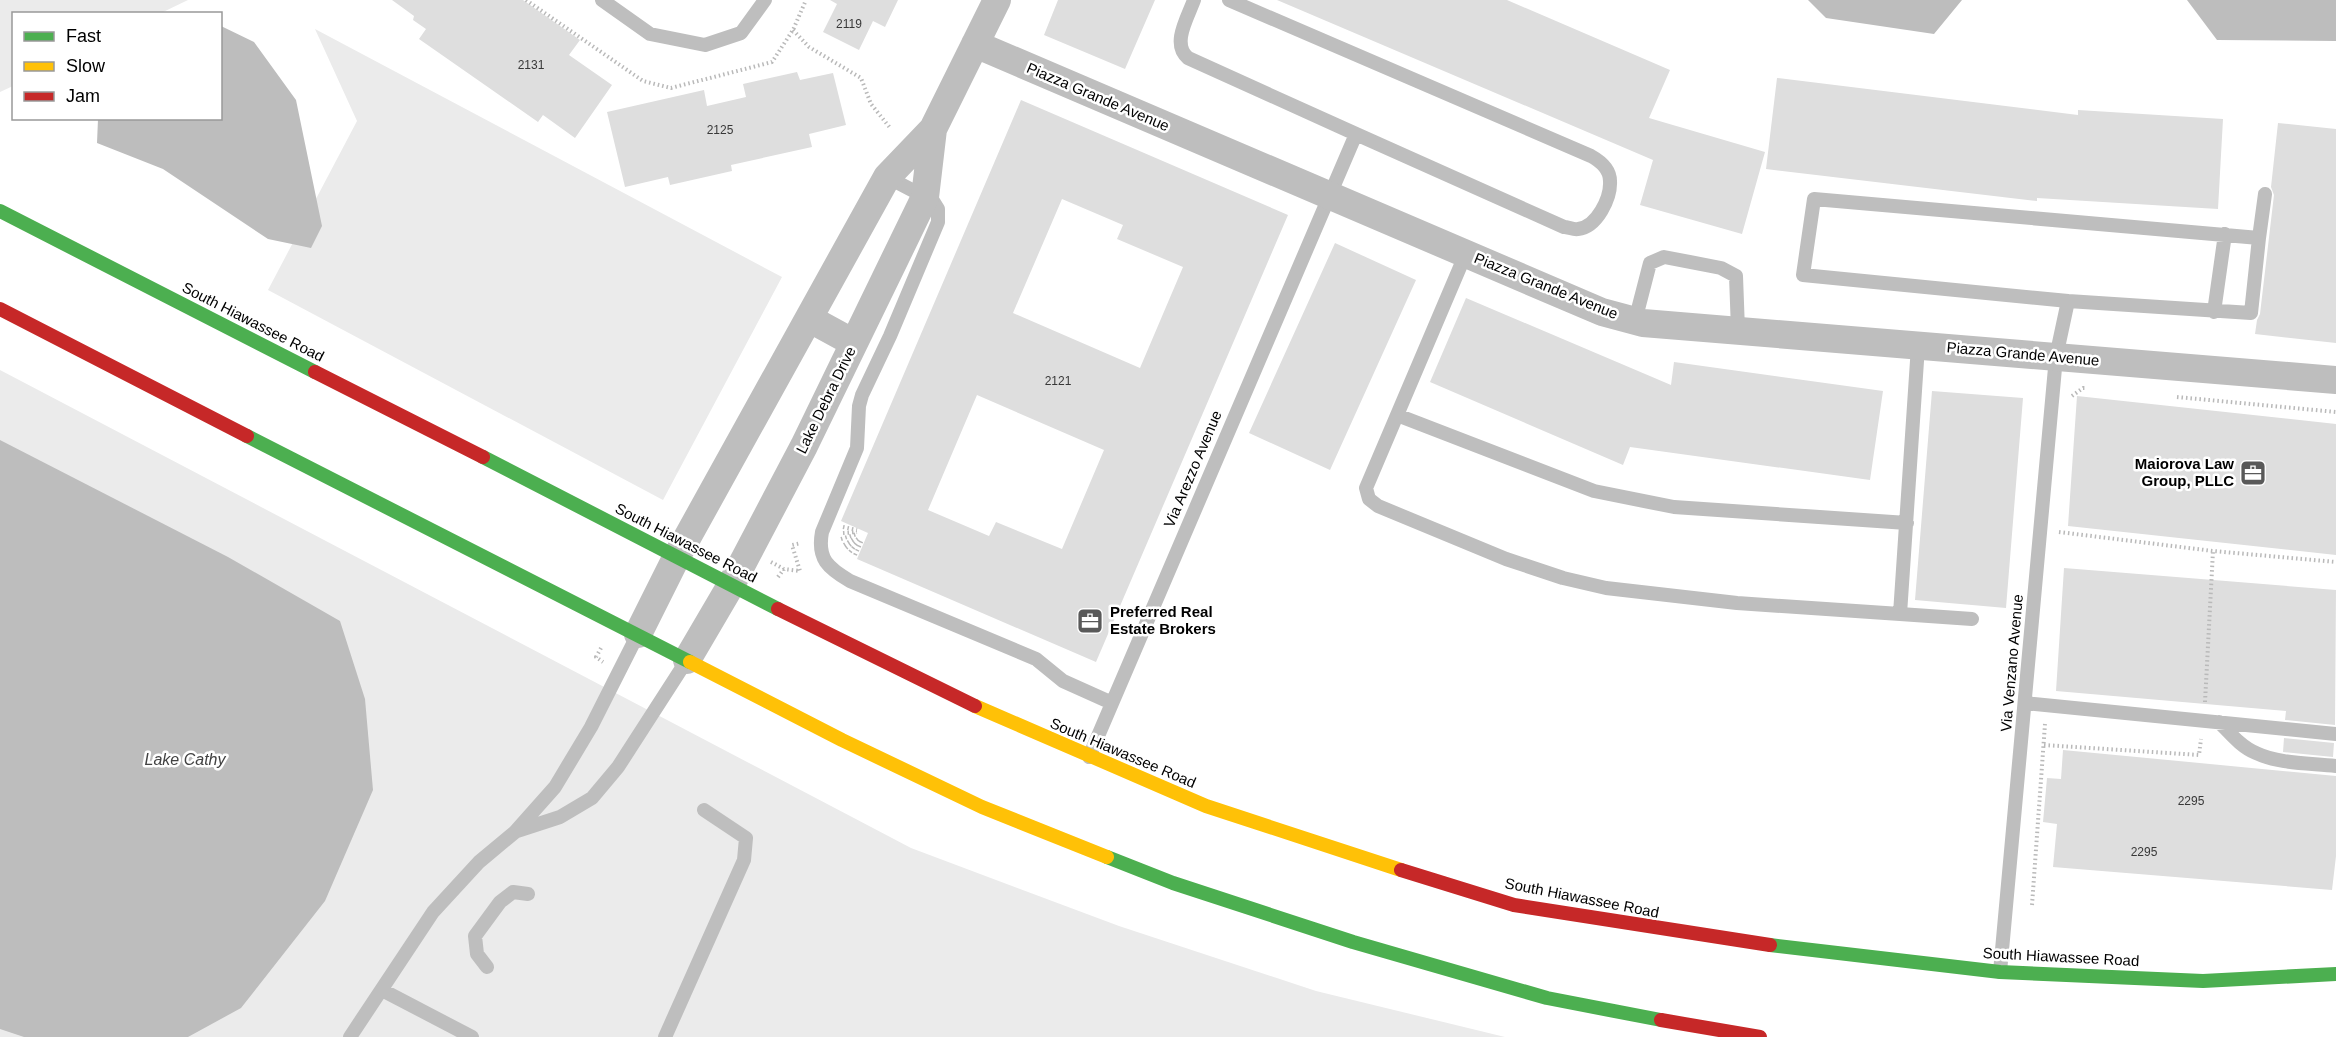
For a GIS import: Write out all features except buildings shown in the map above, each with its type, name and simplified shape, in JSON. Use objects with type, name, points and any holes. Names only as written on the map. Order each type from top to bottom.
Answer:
[{"type":"street","name":"Lake Debra Drive","points":[[638,634],[677,556],[887,177],[933,129],[998,0]]},
{"type":"street","name":"Piazza Grande Avenue","points":[[975,44],[1602,312],[1643,323],[2336,380]]},
{"type":"street","name":"Lake Debra Drive","points":[[687,660],[731,585],[804,447],[925,197],[933,129]]},
{"type":"street","name":"South Hiawassee Road","points":[[0,212],[850,646],[1016,725],[1206,806],[1381,864],[1514,904],[1734,941],[2000,972],[2203,981],[2336,974]]},
{"type":"street","points":[[0,309],[842,740],[982,807],[1173,883],[1353,942],[1547,998],[1760,1037]]},
{"type":"street","points":[[810,319],[854,343]]},
{"type":"lane","points":[[602,0],[650,34],[705,45],[741,33],[765,0]]},
{"type":"lane","points":[[1194,0],[1180,39],[1183,54],[1188,58],[1564,226],[1577,230],[1587,226],[1603,208],[1610,180],[1601,161],[1229,0]]},
{"type":"lane","name":"Via Arezzo Avenue","points":[[1089,757],[1356,134]]},
{"type":"lane","points":[[887,177],[936,205],[938,222],[891,336],[862,395],[859,406],[857,448],[822,532],[820,544],[823,557],[827,564],[850,581],[1036,659],[1063,681],[1112,703]]},
{"type":"lane","points":[[2259,238],[1814,199],[1803,275],[2068,302],[2252,313],[2265,194]]},
{"type":"lane","points":[[2214,312],[2225,234]]},
{"type":"lane","points":[[1466,254],[1366,488],[1369,499],[1378,506],[1506,560],[1563,578],[1606,588],[1737,603],[1972,619]]},
{"type":"lane","points":[[1635,321],[1650,263],[1664,257],[1721,267],[1736,276],[1738,330]]},
{"type":"lane","name":"Via Venzano Avenue","points":[[2000,972],[2056,357],[2068,302]]},
{"type":"lane","points":[[1900,614],[1918,345]]},
{"type":"lane","points":[[1397,415],[1594,491],[1674,507],[1907,523]]},
{"type":"lane","points":[[350,1037],[432,912],[479,862],[515,832],[555,787],[591,727],[638,634]]},
{"type":"lane","points":[[515,832],[560,817],[592,798],[618,767],[687,660]]},
{"type":"lane","points":[[2025,703],[2336,734]]},
{"type":"lane","points":[[2219,722],[2255,753],[2272,759],[2336,766]]},
{"type":"lane","points":[[665,1037],[744,860],[746,838],[704,810]]},
{"type":"lane","points":[[487,967],[477,954],[475,936],[506,897],[513,892],[528,894]]},
{"type":"lane","points":[[382,990],[472,1037]]},
{"type":"path","points":[[793,30],[809,47],[861,78],[871,104],[891,129]]},
{"type":"path","points":[[2069,399],[2083,388],[2094,389]]},
{"type":"path","points":[[2175,396],[2336,412]]},
{"type":"path","points":[[840,526],[859,535]]},
{"type":"path","points":[[2055,532],[2213,551],[2336,562]]},
{"type":"path","points":[[840,533],[859,535]]},
{"type":"path","points":[[841,539],[859,535]]},
{"type":"path","points":[[846,548],[859,535]]},
{"type":"path","points":[[855,555],[859,535]]},
{"type":"path","points":[[2044,745],[2199,755],[2204,721],[2213,551]]},
{"type":"shaded area","points":[[0,0],[188,0],[163,12],[12,12],[12,86],[0,92]]},
{"type":"shaded area","points":[[315,29],[782,277],[663,500],[268,290],[357,121]]},
{"type":"shaded area","points":[[0,370],[911,848],[1119,926],[1316,991],[1505,1037],[0,1037]]},
{"type":"water","points":[[1808,0],[1962,0],[1934,34],[1826,18]]},
{"type":"water","points":[[2187,0],[2336,0],[2336,41],[2217,40]]},
{"type":"water","points":[[222,26],[254,42],[296,100],[322,226],[311,248],[268,239],[163,169],[97,143],[98,120],[222,120]]},
{"type":"water","name":"Lake Cathy","points":[[0,440],[228,557],[340,621],[365,699],[373,790],[325,901],[241,1008],[188,1037],[24,1037],[0,1029]]},
{"type":"traffic: fast","points":[[0,211],[315,372]]},
{"type":"traffic: fast","points":[[247,436],[690,662]]},
{"type":"traffic: fast","points":[[483,457],[778,609]]},
{"type":"traffic: fast","points":[[1107,857],[1173,883],[1353,942],[1547,998],[1661,1020]]},
{"type":"traffic: fast","points":[[1770,945],[2000,972],[2203,981],[2336,974]]},
{"type":"traffic: slow","points":[[690,662],[842,740],[982,807],[1107,857]]},
{"type":"traffic: slow","points":[[975,706],[1206,806],[1401,870]]},
{"type":"traffic: jam","points":[[0,309],[247,436]]},
{"type":"traffic: jam","points":[[315,372],[483,457]]},
{"type":"traffic: jam","points":[[778,609],[975,706]]},
{"type":"traffic: jam","points":[[1401,870],[1514,905],[1770,945]]},
{"type":"traffic: jam","points":[[1661,1020],[1760,1037]]},
{"type":"place","name":"Maiorova Law Group, PLLC","points":[[2253,473]]},
{"type":"place","name":"Preferred Real Estate Brokers","points":[[1090,621]]}]
